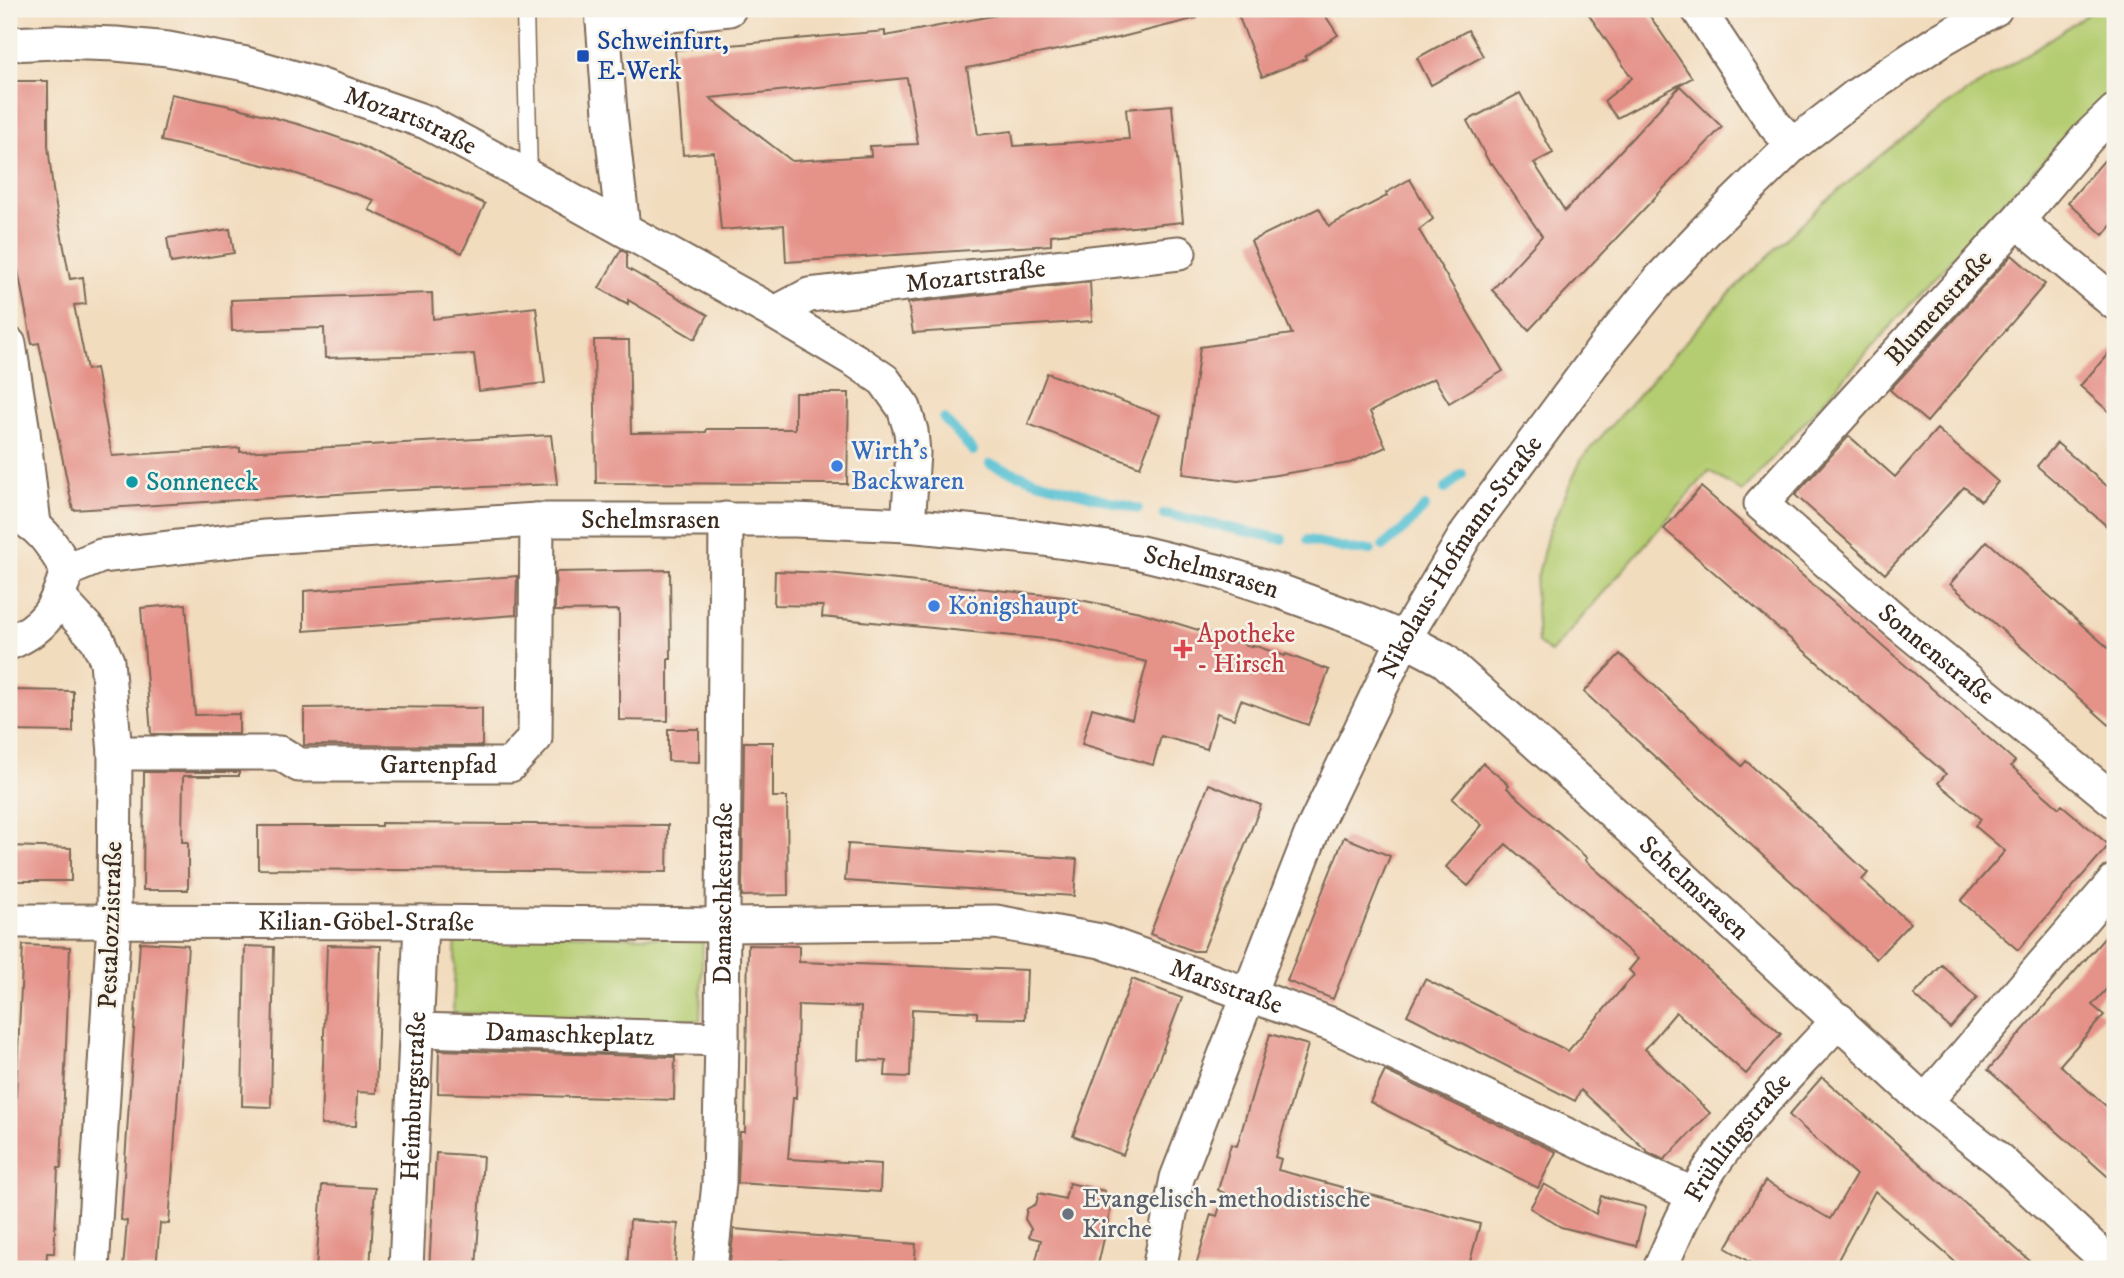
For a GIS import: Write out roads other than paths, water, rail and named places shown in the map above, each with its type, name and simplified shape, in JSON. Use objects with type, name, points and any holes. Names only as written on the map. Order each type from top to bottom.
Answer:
[{"type":"street","points":[[623,228],[610,113],[603,15],[729,9]]},
{"type":"street","points":[[1698,9],[1774,124],[1793,145]]},
{"type":"street","name":"Nikolaus-Hofmann-Straße","points":[[1159,1269],[1177,1178],[1314,827],[1404,639],[1468,531],[1604,348],[1661,278],[1701,235],[1793,145],[1857,95],[1942,39],[1995,9]]},
{"type":"street","name":"Mozartstraße","points":[[9,44],[116,44],[168,49],[246,64],[316,84],[426,122],[529,177],[775,313],[884,380],[904,408],[911,431],[913,453],[908,526]]},
{"type":"street","name":"Blumenstraße","points":[[1761,504],[2017,221],[2088,137],[2115,111]]},
{"type":"street","points":[[2017,221],[2115,303]]},
{"type":"street","name":"Mozartstraße","points":[[775,313],[809,295],[1179,253]]},
{"type":"street","points":[[9,344],[26,455],[21,518]]},
{"type":"street","name":"Sonnenstraße","points":[[1761,504],[1898,623],[2115,801]]},
{"type":"street","name":"Pestalozzistraße","points":[[21,518],[53,546],[63,584],[97,639],[107,661],[116,753],[114,923],[92,1269]]},
{"type":"street","name":"Schelmsrasen","points":[[63,584],[101,556],[180,545],[537,520],[726,519],[908,526],[1036,538],[1137,552],[1220,572],[1276,590],[1404,639],[1444,660],[1839,1020],[1925,1102],[1999,1160],[2115,1268]]},
{"type":"street","name":"Damaschkestraße","points":[[710,1269],[719,1183],[724,925],[726,519]]},
{"type":"street","name":"Gartenpfad","points":[[116,753],[280,753],[299,765],[510,765],[536,738],[537,520]]},
{"type":"street","points":[[9,643],[29,634],[48,617],[63,584]]},
{"type":"street","points":[[1925,1102],[2115,881]]},
{"type":"street","name":"Kilian-Göbel-Straße","points":[[9,921],[724,925]]},
{"type":"street","name":"Heimburgstraße","points":[[406,1269],[421,922]]},
{"type":"street","name":"Marsstraße","points":[[724,925],[996,922],[1101,941],[1333,1025],[1694,1195]]},
{"type":"street","name":"Frühlingstraße","points":[[1660,1269],[1694,1195],[1710,1169],[1735,1135],[1839,1020]]},
{"type":"street","name":"Damaschkeplatz","points":[[418,1030],[722,1039]]},
{"type":"lane","points":[[525,9],[529,177]]},
{"type":"waterway","points":[[944,419],[973,451]]},
{"type":"waterway","points":[[990,464],[1037,481],[1138,509]]},
{"type":"waterway","points":[[1445,489],[1462,474]]},
{"type":"waterway","points":[[1383,546],[1425,507]]},
{"type":"waterway","points":[[1164,514],[1282,539]]},
{"type":"waterway","points":[[1308,540],[1352,550],[1371,550]]},
{"type":"place","name":"Schweinfurt, E-Werk","points":[[583,56]]},
{"type":"place","name":"Wirth's Backwaren","points":[[837,466]]},
{"type":"place","name":"Sonneneck","points":[[132,482]]},
{"type":"place","name":"Königshaupt","points":[[934,606]]},
{"type":"place","name":"Apotheke - Hirsch","points":[[1183,649]]},
{"type":"place","name":"Evangelisch-methodistische Kirche","points":[[1068,1214]]}]
